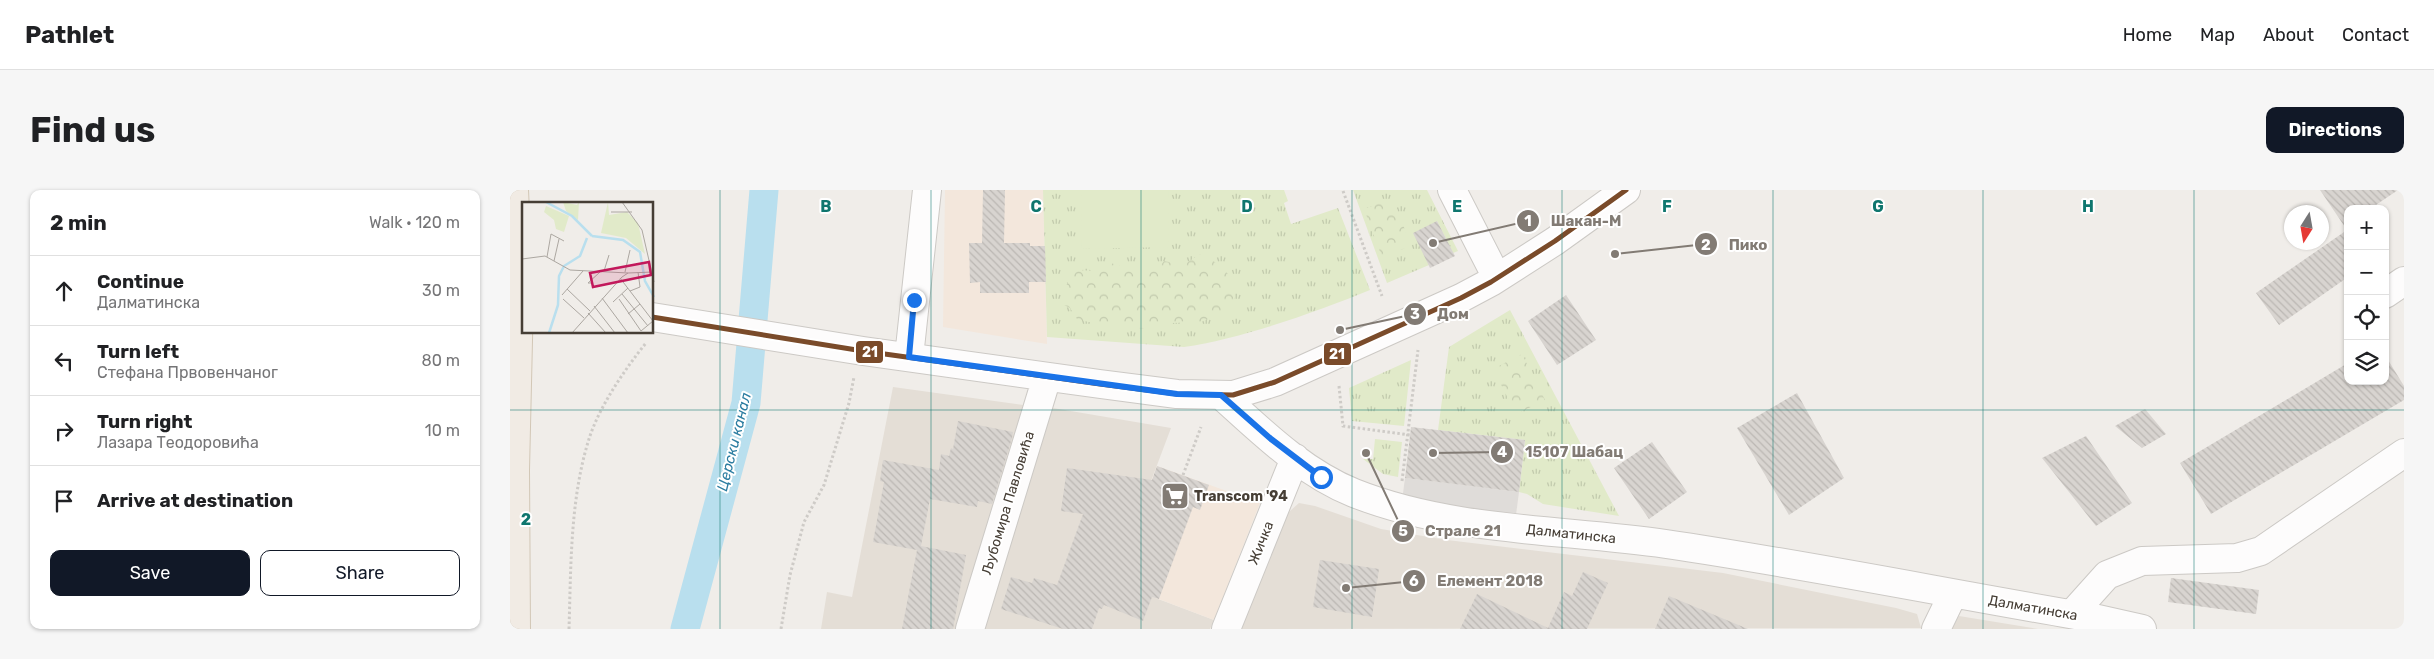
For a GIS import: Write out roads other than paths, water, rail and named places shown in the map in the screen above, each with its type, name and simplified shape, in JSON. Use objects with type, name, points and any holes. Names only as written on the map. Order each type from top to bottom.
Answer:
[{"type":"main road","points":[[514,190],[518,296],[513,467],[516,629]]},
{"type":"street","points":[[909,357],[927,190]]},
{"type":"street","points":[[1452,190],[1497,278]]},
{"type":"street","points":[[664,319],[1047,377],[1177,394],[1233,395],[1275,382],[1439,310],[1497,278],[1555,241],[1626,190]]},
{"type":"street","points":[[2389,291],[2404,280]]},
{"type":"street","name":"Љубомира Павловића","points":[[970,629],[1047,377]]},
{"type":"street","name":"Далматинска","points":[[1221,395],[1271,439],[1321,477],[1354,493],[1420,513],[1485,524],[1665,544],[2072,614],[2142,629]]},
{"type":"street","points":[[2072,614],[2107,575],[2142,561],[2237,558],[2261,551],[2404,454]]},
{"type":"street","name":"Жичка","points":[[1226,629],[1295,458]]},
{"type":"street","points":[[1936,629],[1953,594]]},
{"type":"waterway","name":"Церски канал","points":[[685,629],[746,403],[764,190]]},
{"type":"place","name":"Шакан-М","points":[[1433,243]]},
{"type":"place","name":"Пико","points":[[1615,254]]},
{"type":"place","name":"Дом","points":[[1340,330]]},
{"type":"place","name":"Страле 21","points":[[1366,453]]},
{"type":"place","name":"15107 Шабац","points":[[1433,453]]},
{"type":"place","name":"Transcom '94","points":[[1175,496]]},
{"type":"place","name":"Елемент 2018","points":[[1346,588]]}]
